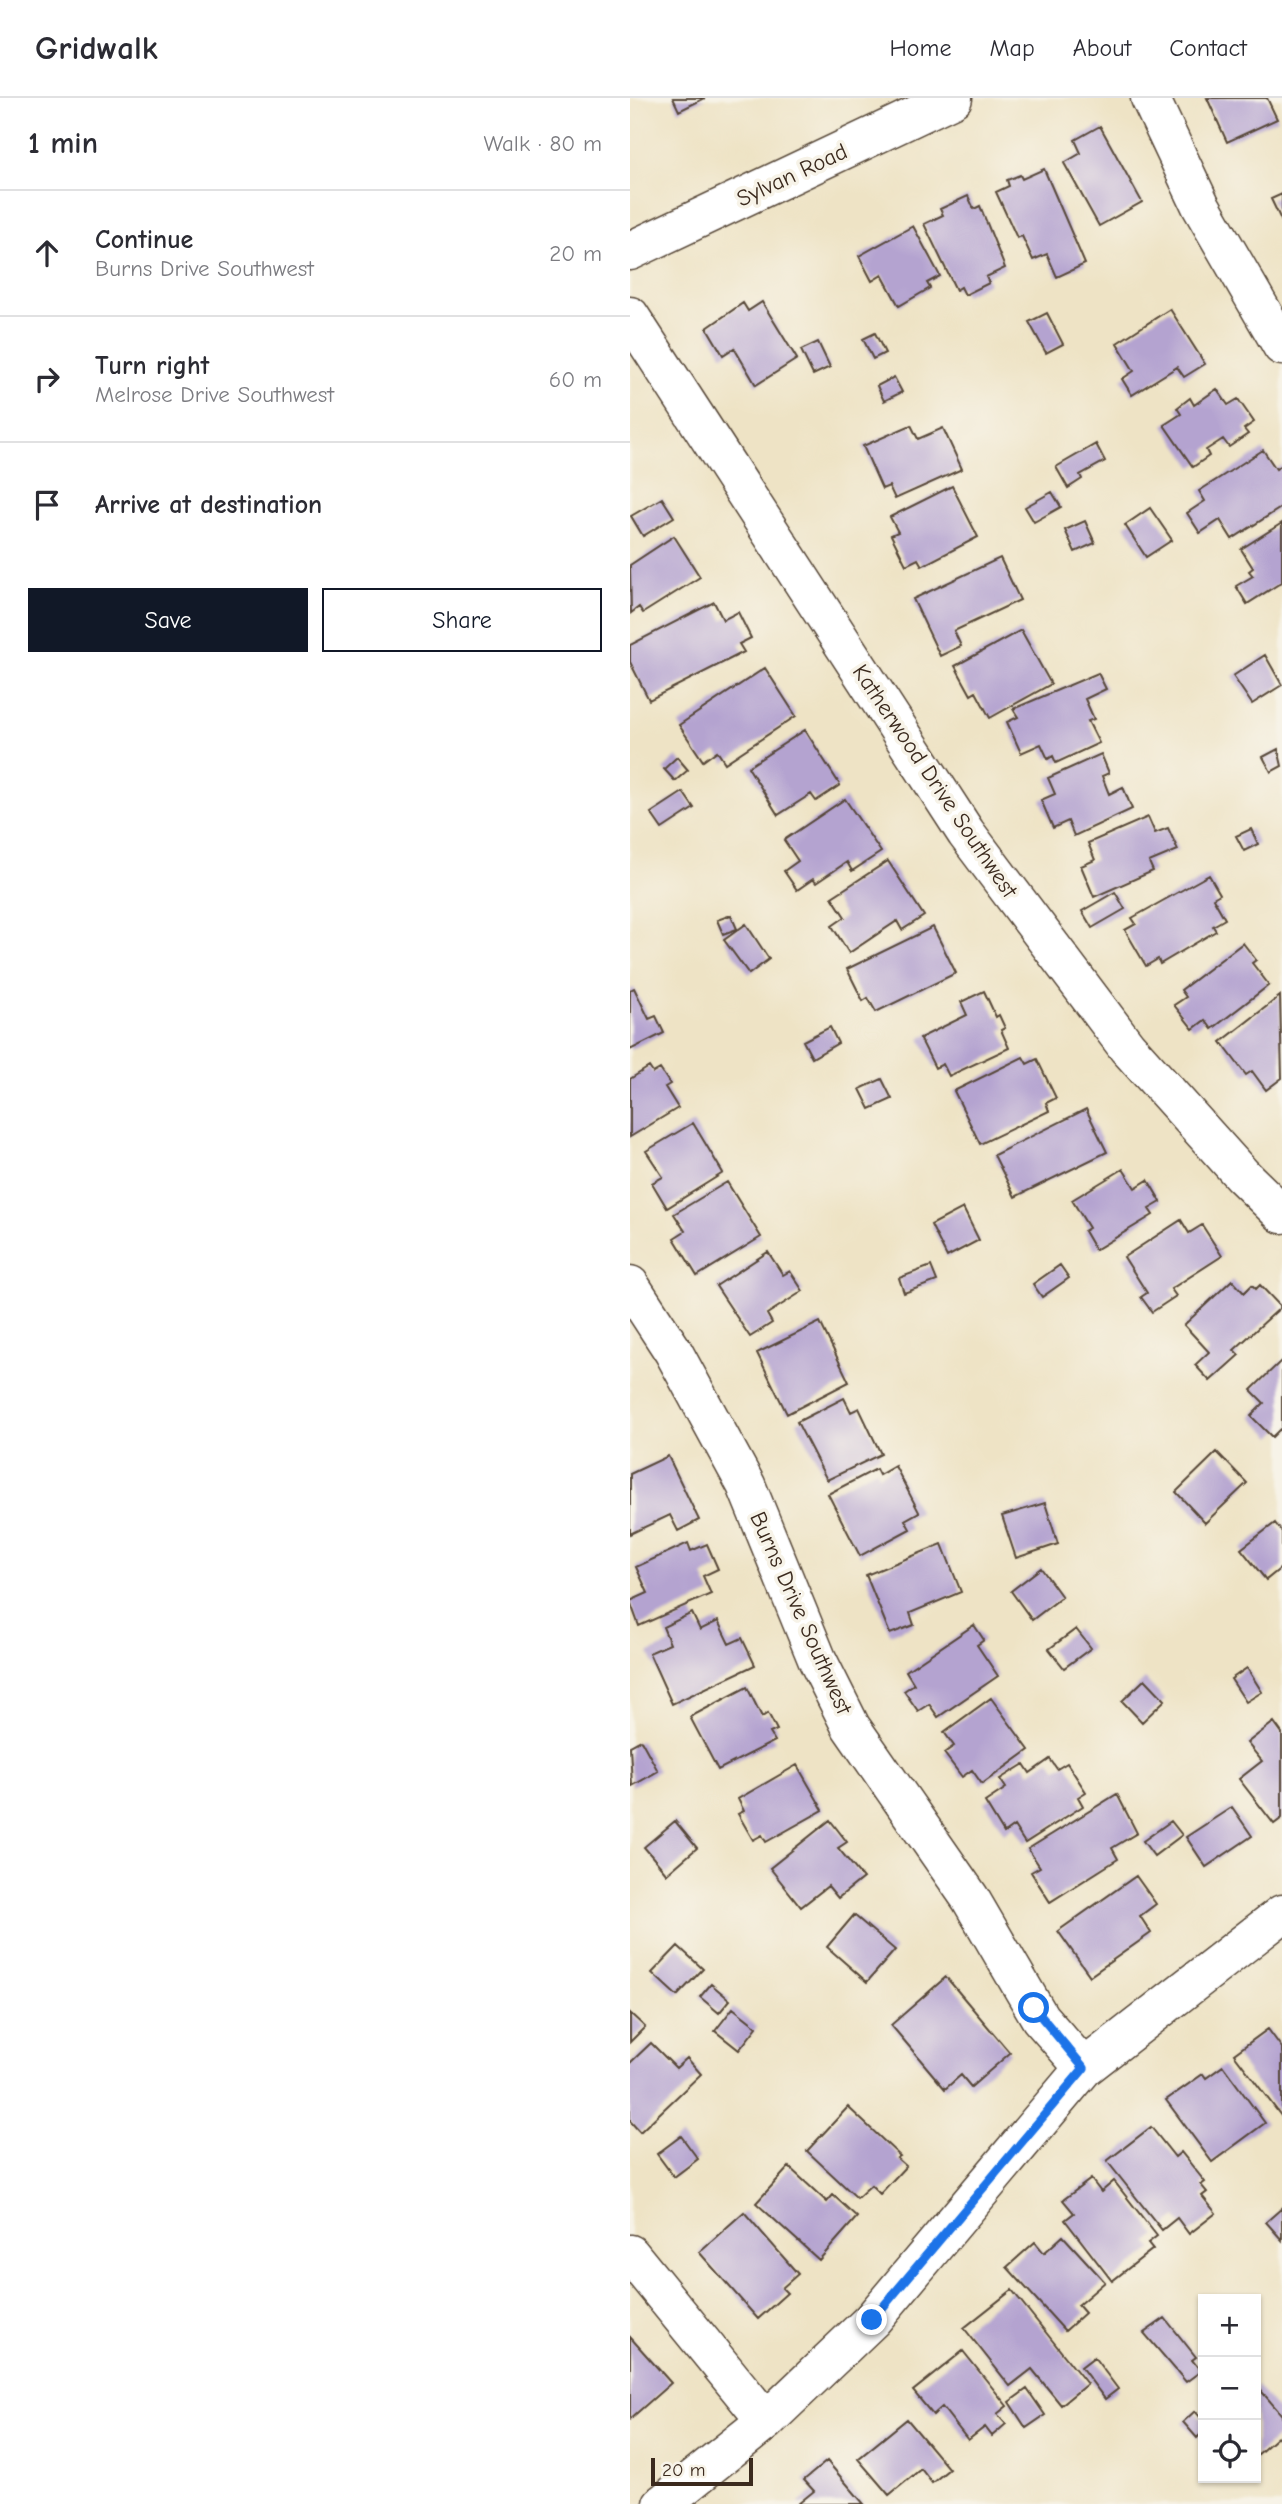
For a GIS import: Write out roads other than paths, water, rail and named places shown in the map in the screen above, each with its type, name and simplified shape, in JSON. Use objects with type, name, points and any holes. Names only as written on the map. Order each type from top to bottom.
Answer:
[{"type":"street","name":"Sylvan Road","points":[[630,251],[953,98]]},
{"type":"street","points":[[1150,98],[1201,206],[1282,346]]},
{"type":"street","name":"Katherwood Drive Southwest","points":[[630,316],[966,833],[1127,1047],[1242,1175],[1282,1214]]},
{"type":"street","name":"Burns Drive Southwest","points":[[630,1285],[673,1351],[746,1485],[817,1659],[851,1727],[970,1898],[1040,2018],[1084,2068]]},
{"type":"street","points":[[662,2504],[766,2421],[872,2320],[1084,2068],[1282,1914]]},
{"type":"street","points":[[630,2254],[766,2421]]}]
